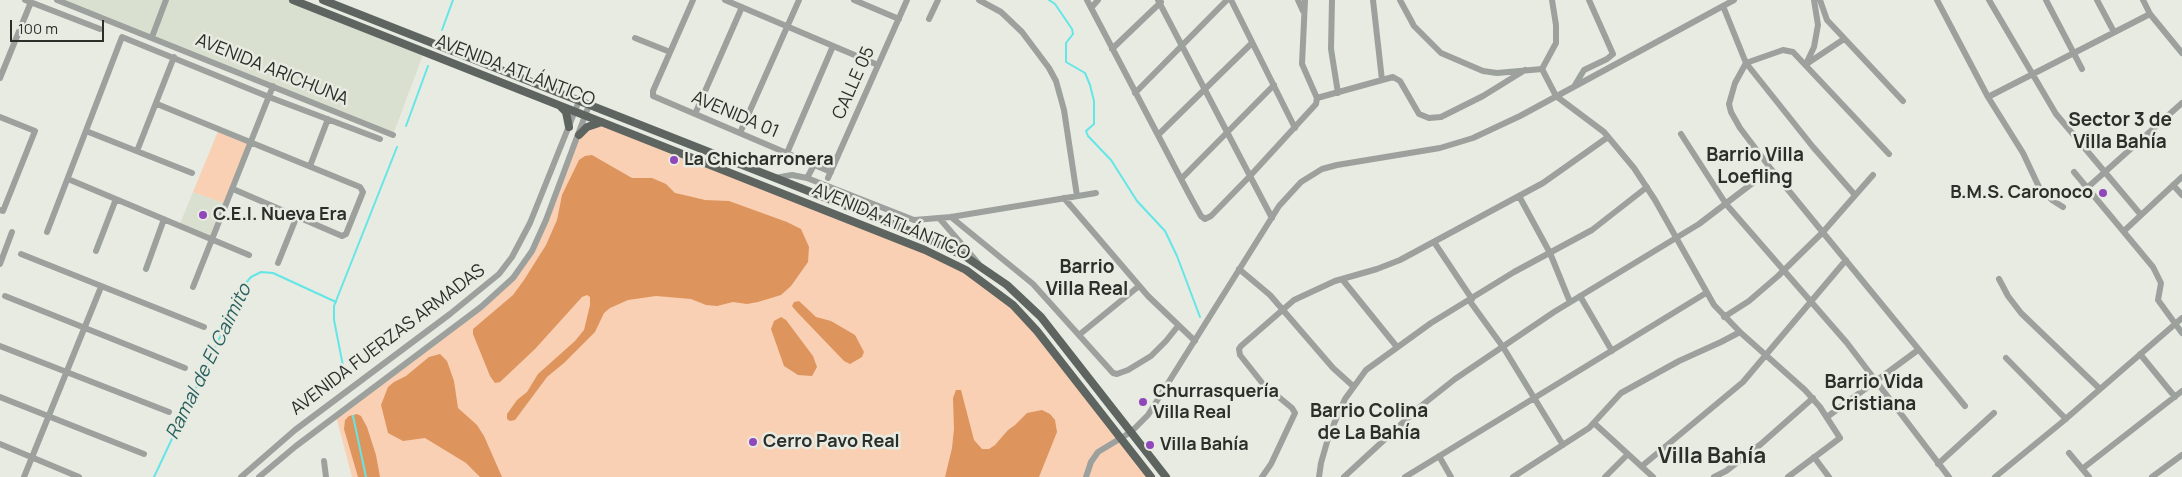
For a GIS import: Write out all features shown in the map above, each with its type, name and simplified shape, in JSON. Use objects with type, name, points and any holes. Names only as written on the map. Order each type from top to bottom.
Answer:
[{"type":"main road","name":"AVENIDA ATLÁNTICO","points":[[293,0],[925,250],[966,270],[996,292],[1028,320],[1151,477]]},
{"type":"main road","name":"AVENIDA ATLÁNTICO","points":[[323,0],[946,246],[979,264],[1018,294],[1041,317],[1166,477]]},
{"type":"main road","points":[[559,105],[566,112],[569,127]]},
{"type":"main road","points":[[579,135],[587,127],[603,122]]},
{"type":"street","name":"AVENIDA ARICHUNA","points":[[57,0],[393,134]]},
{"type":"street","points":[[152,37],[166,0]]},
{"type":"street","points":[[635,38],[670,52],[693,0]]},
{"type":"street","points":[[725,0],[878,65]]},
{"type":"street","points":[[740,133],[799,0]]},
{"type":"street","points":[[854,0],[898,19]]},
{"type":"street","name":"CALLE 05","points":[[830,175],[907,0]]},
{"type":"street","points":[[929,19],[938,0]]},
{"type":"street","points":[[979,0],[1000,12],[1022,32],[1049,68],[1056,81],[1064,110],[1077,196]]},
{"type":"street","points":[[1087,0],[1201,216],[1206,219],[1250,176],[1314,108],[1317,98],[1302,64],[1305,0]]},
{"type":"street","points":[[1091,8],[1098,0]]},
{"type":"street","points":[[1135,93],[1229,0],[1295,128]]},
{"type":"street","points":[[1298,0],[1304,12]]},
{"type":"street","points":[[1332,0],[1331,49],[1338,93]]},
{"type":"street","points":[[1373,0],[1382,80]]},
{"type":"street","points":[[1400,0],[1414,26],[1441,53],[1483,70],[1497,73],[1542,69]]},
{"type":"street","points":[[1542,69],[1556,43],[1556,25],[1552,0]]},
{"type":"street","points":[[1575,86],[1584,70],[1613,54],[1589,0]]},
{"type":"street","points":[[1086,477],[1089,467],[1098,452],[1131,432],[1148,415],[1239,269],[1272,218],[1295,187],[1322,169],[1348,162],[1449,146],[1505,123],[1734,0]]},
{"type":"street","points":[[1814,0],[1818,25]]},
{"type":"street","points":[[1820,0],[1823,13],[1844,39],[1903,101]]},
{"type":"street","points":[[1806,64],[1814,47],[1825,0]]},
{"type":"street","points":[[1937,0],[1988,97],[2023,153],[2039,187],[2052,200],[2063,207]]},
{"type":"street","points":[[1989,0],[2056,114],[2141,215]]},
{"type":"street","points":[[2046,0],[2082,69]]},
{"type":"street","points":[[2097,0],[2114,32]]},
{"type":"street","points":[[2144,0],[2150,14],[2182,53]]},
{"type":"street","points":[[0,78],[28,1],[100,29]]},
{"type":"street","points":[[1112,49],[1160,1],[1272,218]]},
{"type":"street","points":[[1723,6],[1746,63],[1807,140],[1855,195]]},
{"type":"street","points":[[695,114],[742,7]]},
{"type":"street","points":[[1988,97],[2150,14]]},
{"type":"street","points":[[48,232],[122,37],[269,97],[380,139]]},
{"type":"street","points":[[1806,64],[1844,39]]},
{"type":"street","points":[[1158,135],[1252,43]]},
{"type":"street","points":[[787,153],[833,46]]},
{"type":"street","points":[[1889,154],[1799,56],[1789,50],[1746,63],[1735,83],[1730,98],[1730,108],[1740,128],[1771,169],[1965,406]]},
{"type":"street","name":"AVENIDA 01","points":[[670,52],[653,91],[655,97],[814,164],[830,175]]},
{"type":"street","points":[[137,151],[174,57]]},
{"type":"street","points":[[1542,69],[1556,96],[1586,117],[1608,137],[1647,187],[1706,293],[1724,316],[1813,398],[1840,438],[1788,477]]},
{"type":"street","points":[[1317,98],[1382,80],[1397,78],[1419,114],[1429,118],[1441,117],[1483,96],[1525,70]]},
{"type":"street","points":[[1181,179],[1274,85]]},
{"type":"street","points":[[193,287],[273,86]]},
{"type":"street","name":"AVENIDA FUERZAS ARMADAS","points":[[241,477],[280,442],[450,314],[498,274],[512,257],[524,237],[579,101]]},
{"type":"street","points":[[2087,188],[2182,103]]},
{"type":"street","points":[[157,104],[360,187],[363,192],[346,234],[342,236],[233,189]]},
{"type":"street","name":"AVENIDA FUERZAS ARMADAS","points":[[259,477],[283,456],[447,333],[505,286],[520,268],[537,242],[558,193],[589,105]]},
{"type":"street","points":[[0,117],[35,131],[3,211],[0,210]]},
{"type":"street","points":[[310,166],[328,119]]},
{"type":"street","points":[[86,131],[192,173]]},
{"type":"street","points":[[1681,134],[1726,204],[1784,270],[1877,382],[1949,477]]},
{"type":"street","points":[[1262,477],[1271,464],[1295,413],[1292,408],[1263,384],[1240,355],[1239,349],[1282,309],[1300,297],[1342,279],[1376,269],[1434,242],[1565,169],[1608,137]]},
{"type":"street","points":[[807,178],[814,164]]},
{"type":"street","points":[[1344,477],[1421,406],[1570,302],[1676,238],[1726,204],[1771,169]]},
{"type":"street","points":[[2074,172],[2158,274],[2161,283],[2158,300],[2182,333]]},
{"type":"street","points":[[775,178],[792,175],[807,178],[914,220],[951,217],[1096,193]]},
{"type":"street","points":[[1724,316],[1749,301],[1784,270],[1823,232],[1873,175]]},
{"type":"street","points":[[2124,231],[2182,177]]},
{"type":"street","points":[[68,179],[249,255]]},
{"type":"street","points":[[2173,186],[2182,195]]},
{"type":"street","points":[[1320,477],[1321,463],[1329,435],[1353,386],[1366,370],[1397,347],[1527,264],[1598,225],[1647,187]]},
{"type":"street","points":[[1519,196],[1550,253],[1570,302]]},
{"type":"street","points":[[1064,198],[1139,286],[1195,341]]},
{"type":"street","points":[[96,251],[116,200]]},
{"type":"street","points":[[278,263],[297,216]]},
{"type":"street","points":[[951,217],[1033,284],[1109,371],[1117,374],[1151,356],[1178,326]]},
{"type":"street","points":[[940,218],[979,264]]},
{"type":"street","points":[[146,269],[164,219]]},
{"type":"street","points":[[0,264],[12,232]]},
{"type":"street","points":[[1434,242],[1503,347],[1563,445]]},
{"type":"street","points":[[21,254],[204,327]]},
{"type":"street","points":[[1642,466],[1730,394],[1766,355],[1846,260]]},
{"type":"street","points":[[1239,269],[1270,295],[1333,368],[1353,386]]},
{"type":"street","points":[[1999,278],[2008,296],[2021,313],[2100,389]]},
{"type":"street","points":[[1342,279],[1397,347]]},
{"type":"street","points":[[1079,335],[1139,286]]},
{"type":"street","points":[[24,477],[101,287]]},
{"type":"street","points":[[1405,477],[1706,293]]},
{"type":"street","points":[[5,296],[185,368]]},
{"type":"street","points":[[1580,296],[1612,351]]},
{"type":"street","points":[[1995,477],[2066,419],[2182,318]]},
{"type":"street","points":[[1518,476],[1594,423],[1614,398],[1626,389],[1740,332]]},
{"type":"street","points":[[0,346],[169,412]]},
{"type":"street","points":[[1827,417],[1918,350]]},
{"type":"street","points":[[2140,354],[2175,397]]},
{"type":"street","points":[[2006,358],[2066,419]]},
{"type":"street","points":[[2082,468],[2182,391]]},
{"type":"street","points":[[0,397],[144,454]]},
{"type":"street","points":[[1715,477],[1761,444],[1813,398]]},
{"type":"street","points":[[1938,464],[1994,413]]},
{"type":"street","points":[[1594,423],[1653,477]]},
{"type":"street","points":[[0,444],[79,477]]},
{"type":"street","points":[[2069,452],[2088,477]]},
{"type":"street","points":[[1605,477],[1628,454]]},
{"type":"street","points":[[2152,477],[2182,455]]},
{"type":"street","points":[[1439,456],[1451,477]]},
{"type":"street","points":[[1814,457],[1829,477]]},
{"type":"street","points":[[324,461],[326,477]]},
{"type":"shaded area","points":[[57,0],[293,0],[424,52],[393,135]]},
{"type":"shaded area","points":[[596,123],[943,258],[1013,305],[1151,477],[352,477],[336,416],[481,307],[526,260],[579,135]]},
{"type":"shaded area","points":[[219,129],[251,142],[226,204],[193,192]]},
{"type":"shaded area","points":[[592,155],[632,178],[652,178],[666,184],[675,193],[705,200],[729,201],[787,222],[801,229],[809,247],[808,262],[791,286],[781,295],[758,302],[747,304],[733,302],[717,306],[706,305],[691,299],[656,296],[628,300],[610,308],[604,313],[595,332],[547,377],[515,420],[510,421],[507,419],[507,414],[517,400],[527,392],[538,374],[575,341],[584,330],[590,297],[587,295],[582,297],[535,349],[500,382],[495,383],[490,376],[473,334],[473,329],[513,295],[524,280],[546,245],[557,220],[562,195],[579,160],[585,156]]},
{"type":"shaded area","name":"C.E.I. Nueva Era","points":[[193,192],[226,204],[212,240],[179,226]]},
{"type":"shaded area","points":[[799,301],[816,317],[831,321],[855,335],[864,352],[862,357],[850,364],[844,361],[792,306],[794,302]]},
{"type":"shaded area","points":[[781,317],[786,320],[813,356],[817,367],[812,376],[798,375],[784,366],[771,329],[774,321]]},
{"type":"shaded area","points":[[440,354],[447,361],[454,381],[458,408],[477,425],[484,436],[502,477],[480,477],[466,463],[425,438],[403,441],[388,433],[381,405],[388,387],[406,376],[429,357]]},
{"type":"shaded area","points":[[956,390],[961,390],[974,440],[982,449],[989,449],[995,445],[1027,413],[1042,410],[1050,414],[1055,420],[1057,432],[1039,477],[945,477],[952,448],[954,429],[953,398]]},
{"type":"shaded area","points":[[357,414],[361,416],[367,427],[376,455],[380,477],[358,477],[344,429],[345,420],[349,416]]},
{"type":"waterway","points":[[442,30],[453,0]]},
{"type":"waterway","points":[[1049,0],[1055,4],[1072,29],[1073,34],[1066,43],[1066,62],[1085,73],[1090,85],[1094,101],[1094,124],[1086,131],[1088,136],[1111,160],[1137,201],[1165,231],[1177,256],[1200,317]]},
{"type":"waterway","points":[[406,126],[428,66]]},
{"type":"waterway","points":[[345,376],[334,320],[334,306],[397,147]]},
{"type":"waterway","name":"Ramal de El Caimito","points":[[154,477],[245,284],[251,277],[261,272],[273,273],[336,302]]},
{"type":"waterway","points":[[353,416],[366,477]]},
{"type":"place","name":"La Chicharronera","points":[[674,160]]},
{"type":"place","name":"B.M.S. Caronoco","points":[[2103,193]]},
{"type":"place","name":"C.E.I. Nueva Era","points":[[203,215]]},
{"type":"place","name":"Churrasquería Villa Real","points":[[1143,402]]},
{"type":"place","name":"Cerro Pavo Real","points":[[753,442]]},
{"type":"place","name":"Villa Bahía","points":[[1150,445]]},
{"type":"district","name":"Sector 3 de Villa Bahía","points":[[2120,132]]},
{"type":"district","name":"Barrio Villa Loefling","points":[[1755,167]]},
{"type":"district","name":"Barrio Villa Real","points":[[1087,279]]},
{"type":"district","name":"Barrio Vida Cristiana","points":[[1874,394]]},
{"type":"district","name":"Barrio Colina de La Bahía","points":[[1369,423]]},
{"type":"district","name":"Villa Bahía","points":[[1712,457]]}]
